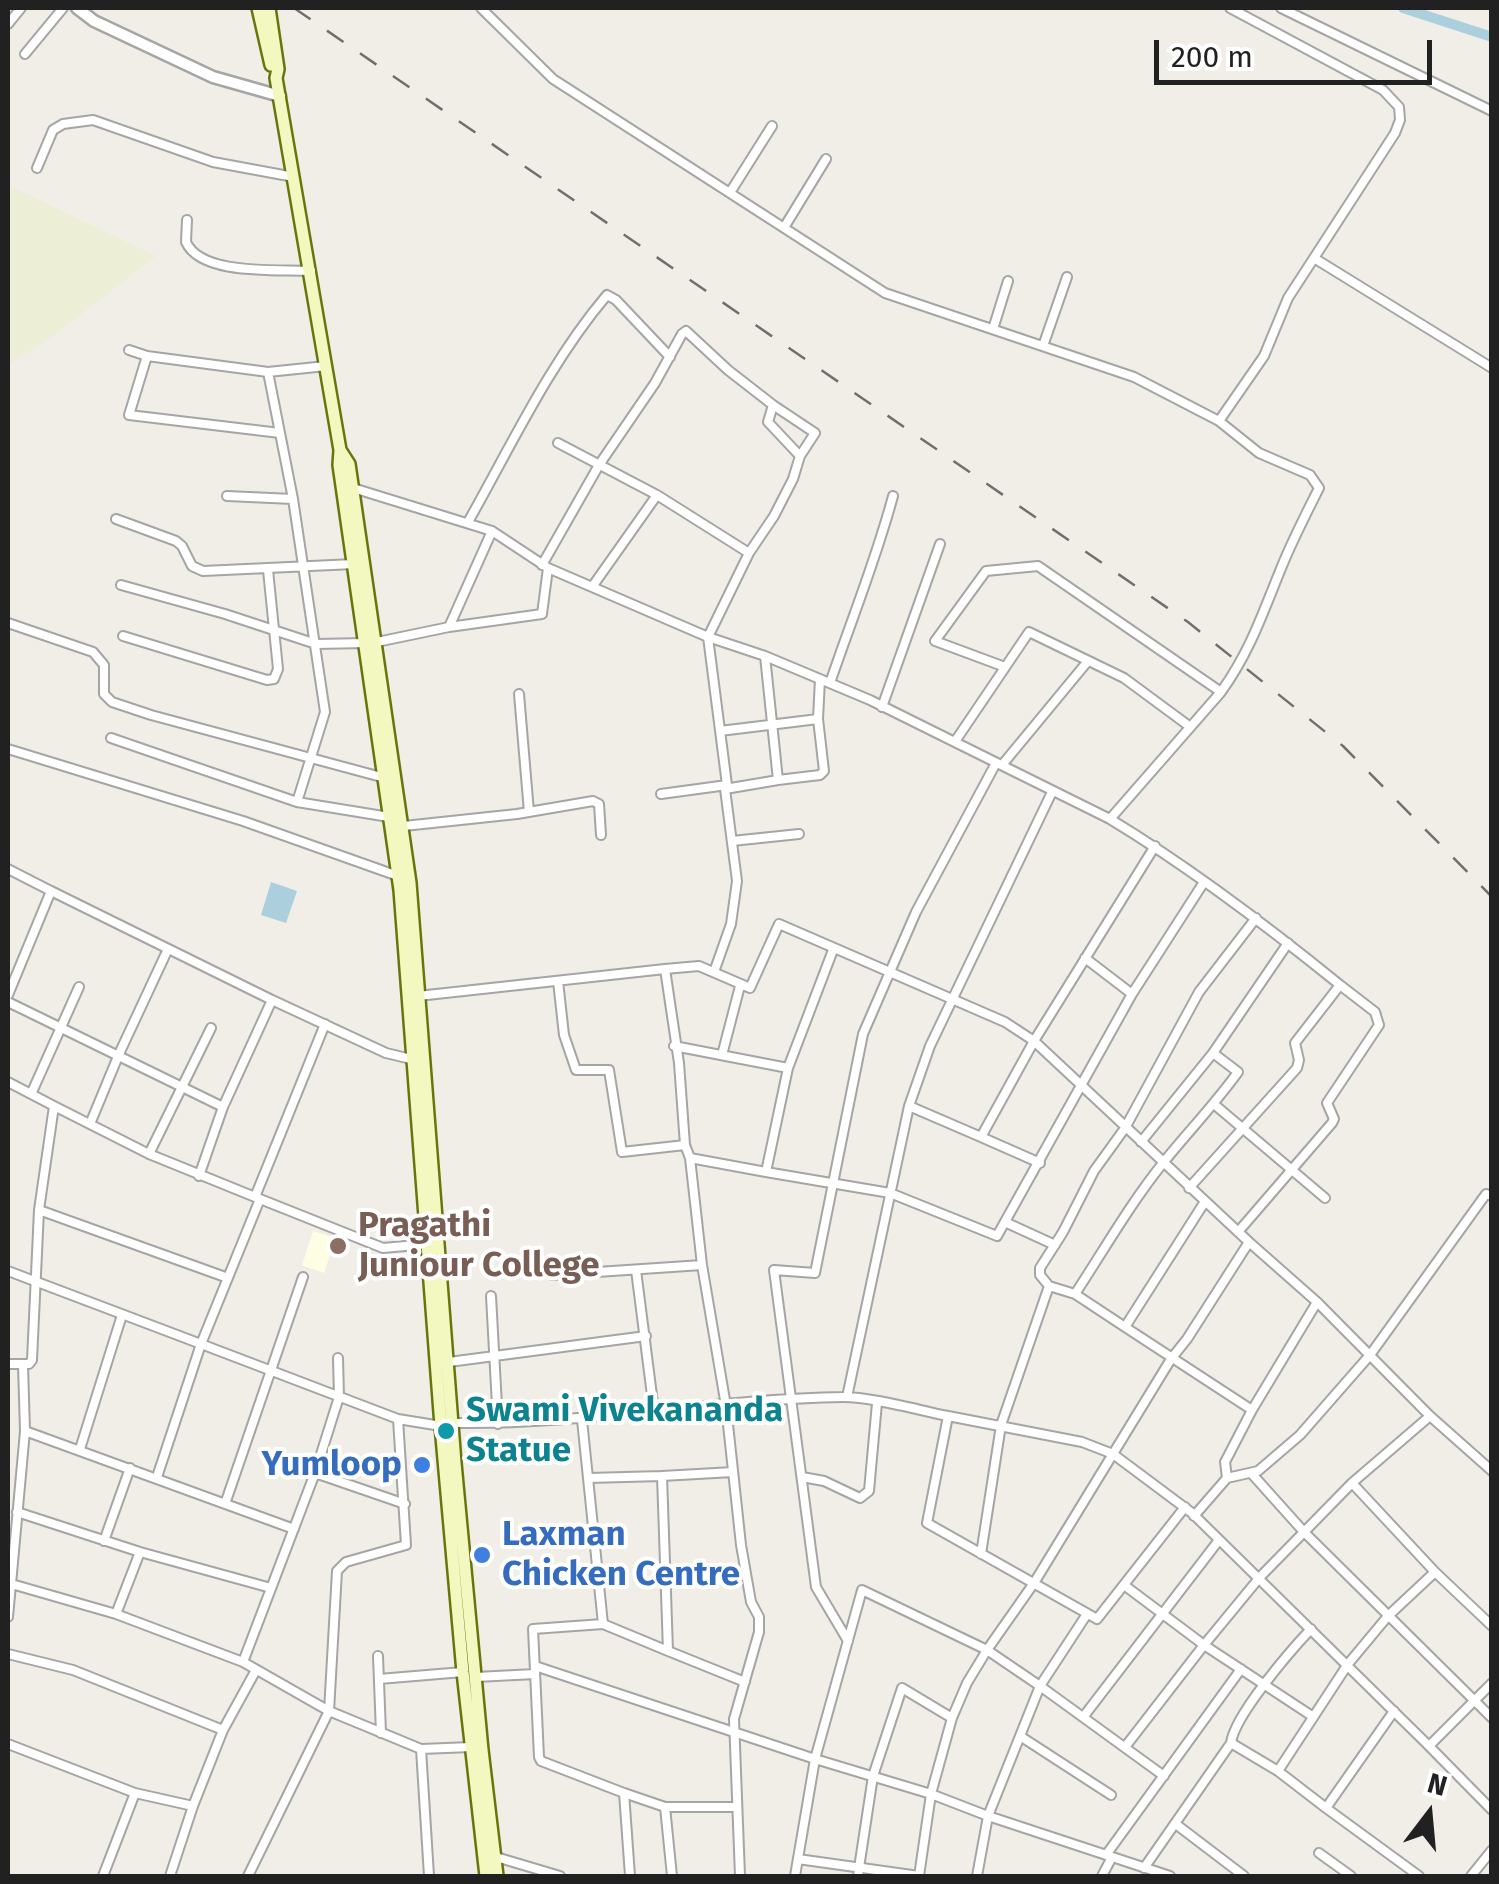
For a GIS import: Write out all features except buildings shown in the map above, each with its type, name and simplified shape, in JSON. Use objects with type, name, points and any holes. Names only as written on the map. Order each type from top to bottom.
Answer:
[{"type":"main road","points":[[258,8],[280,96],[327,366],[354,564],[404,826],[448,1362],[448,1425],[498,1876]]},
{"type":"main road","points":[[268,8],[278,69],[276,78]]},
{"type":"main road","points":[[340,450],[349,464],[353,488],[398,876],[411,1059],[448,1425],[463,1672],[486,1876]]},
{"type":"street","points":[[8,24],[21,8]]},
{"type":"street","points":[[25,54],[63,8]]},
{"type":"street","points":[[78,8],[94,21],[213,77],[280,96]]},
{"type":"street","points":[[481,8],[542,70],[885,293],[1134,377],[1219,421],[1258,453],[1310,474],[1319,488],[1241,664],[1110,820]]},
{"type":"street","points":[[1219,421],[1264,356],[1288,298],[1400,120],[1399,107],[1383,90],[1230,8]]},
{"type":"street","points":[[1281,8],[1492,110]]},
{"type":"street","points":[[38,168],[53,130],[63,124],[93,120],[212,162],[294,177]]},
{"type":"street","points":[[730,192],[772,126]]},
{"type":"street","points":[[785,226],[826,160]]},
{"type":"street","points":[[187,220],[186,242],[200,260],[217,265],[310,271]]},
{"type":"street","points":[[1314,258],[1492,368]]},
{"type":"street","points":[[1043,346],[1068,277]]},
{"type":"street","points":[[992,329],[1008,282]]},
{"type":"street","points":[[468,522],[539,396],[589,317],[607,296],[616,300],[670,357]]},
{"type":"street","points":[[121,585],[316,644],[372,643],[542,614],[545,566],[600,465],[686,332],[728,370],[814,433],[800,456],[787,492],[749,552],[708,637],[727,785],[661,794]]},
{"type":"street","points":[[129,350],[146,356],[268,372],[327,366]]},
{"type":"street","points":[[146,356],[128,415],[280,433]]},
{"type":"street","points":[[268,372],[293,499],[325,712],[298,802]]},
{"type":"street","points":[[774,405],[768,422],[800,456]]},
{"type":"street","points":[[558,443],[658,494],[749,552]]},
{"type":"street","points":[[353,488],[492,532],[545,566],[708,637],[830,683],[956,740],[1155,846],[1256,918],[1375,1012],[1379,1025],[1327,1103],[1332,1123],[1238,1232]]},
{"type":"street","points":[[592,587],[658,494]]},
{"type":"street","points":[[226,496],[293,499]]},
{"type":"street","points":[[830,683],[878,551],[893,496]]},
{"type":"street","points":[[116,519],[176,542],[192,566],[203,571],[354,564]]},
{"type":"street","points":[[448,627],[492,532]]},
{"type":"street","points":[[882,708],[940,544]]},
{"type":"street","points":[[1006,668],[935,641],[986,572],[1038,566],[1221,692]]},
{"type":"street","points":[[123,636],[274,679],[278,669],[268,570]]},
{"type":"street","points":[[8,623],[93,652],[104,666],[104,694],[112,702],[385,778]]},
{"type":"street","points":[[956,740],[1029,632],[1124,678],[1189,726]]},
{"type":"street","points":[[765,656],[778,780]]},
{"type":"street","points":[[848,1641],[816,1587],[774,1270],[815,1274],[863,1034],[916,912],[999,764],[1088,660]]},
{"type":"street","points":[[714,972],[736,902],[737,881],[725,789],[820,775],[824,771],[818,719],[820,679]]},
{"type":"street","points":[[520,694],[530,812]]},
{"type":"street","points":[[720,731],[818,719]]},
{"type":"street","points":[[111,738],[298,802],[390,817]]},
{"type":"street","points":[[8,749],[225,815],[398,876]]},
{"type":"street","points":[[847,1397],[909,1106],[930,1046],[1052,792]]},
{"type":"street","points":[[404,826],[596,802],[601,835]]},
{"type":"street","points":[[732,841],[798,834]]},
{"type":"street","points":[[981,1137],[1034,1041],[1155,846]]},
{"type":"street","points":[[8,869],[272,1000],[386,1053],[411,1059]]},
{"type":"street","points":[[690,1158],[890,1193],[998,1236],[1132,994],[1204,882]]},
{"type":"street","points":[[51,892],[8,998],[59,1028],[223,1106]]},
{"type":"street","points":[[1252,1410],[1076,1294],[1049,1286],[1039,1272],[1094,1171],[1125,1128],[1199,992],[1256,918]]},
{"type":"street","points":[[418,996],[692,966],[748,989],[778,924],[892,972],[1005,1022],[1034,1041],[1204,1203],[1317,1302],[1430,1416],[1492,1471]]},
{"type":"street","points":[[1141,1142],[1213,1053],[1288,943]]},
{"type":"street","points":[[90,1124],[168,949]]},
{"type":"street","points":[[766,1172],[788,1068],[833,950]]},
{"type":"street","points":[[1085,958],[1132,994]]},
{"type":"street","points":[[664,970],[679,1063],[685,1145],[726,1406],[751,1602],[759,1616],[759,1632],[734,1732],[740,1876]]},
{"type":"street","points":[[558,981],[564,1035],[576,1070],[609,1070],[622,1152],[685,1145]]},
{"type":"street","points":[[1189,1188],[1297,1068],[1295,1043],[1340,984]]},
{"type":"street","points":[[722,1054],[740,986]]},
{"type":"street","points":[[32,1092],[79,987]]},
{"type":"street","points":[[198,1176],[223,1106],[272,1000]]},
{"type":"street","points":[[157,1477],[202,1344],[325,1024]]},
{"type":"street","points":[[149,1154],[211,1028]]},
{"type":"street","points":[[674,1046],[788,1068]]},
{"type":"street","points":[[1076,1294],[1163,1162],[1238,1072],[1213,1053]]},
{"type":"street","points":[[8,1082],[198,1176],[383,1248],[428,1244]]},
{"type":"street","points":[[1215,1104],[1325,1198]]},
{"type":"street","points":[[8,1364],[22,1365],[32,1360],[39,1210],[54,1106]]},
{"type":"street","points":[[909,1106],[1040,1163]]},
{"type":"street","points":[[1252,1474],[1300,1434],[1486,1194],[1492,1196]]},
{"type":"street","points":[[1125,1327],[1204,1203]]},
{"type":"street","points":[[39,1210],[228,1278]]},
{"type":"street","points":[[1007,1223],[1055,1245]]},
{"type":"street","points":[[798,1859],[858,1872],[918,1876],[931,1794],[952,1718],[967,1683],[1034,1583],[1170,1359],[1188,1339],[1249,1242]]},
{"type":"street","points":[[552,1275],[702,1265]]},
{"type":"street","points":[[636,1270],[654,1411]]},
{"type":"street","points":[[8,1272],[398,1419],[448,1425],[582,1420],[847,1397],[1082,1442],[1113,1454],[1190,1511],[1492,1810]]},
{"type":"street","points":[[225,1504],[303,1277]]},
{"type":"street","points":[[981,1554],[1001,1426],[1049,1286]]},
{"type":"street","points":[[490,1296],[498,1424]]},
{"type":"street","points":[[948,1416],[927,1524],[1097,1620],[1225,1474],[1252,1410],[1317,1302]]},
{"type":"street","points":[[80,1449],[122,1315]]},
{"type":"street","points":[[448,1362],[646,1336]]},
{"type":"street","points":[[243,1662],[315,1473],[339,1396],[338,1358]]},
{"type":"street","points":[[8,1617],[25,1430],[22,1365]]},
{"type":"street","points":[[802,1477],[824,1481],[860,1498],[868,1491],[876,1403]]},
{"type":"street","points":[[1126,1746],[1260,1577],[1352,1483],[1430,1416]]},
{"type":"street","points":[[248,1876],[329,1712],[337,1571],[346,1562],[406,1546],[398,1419]]},
{"type":"street","points":[[582,1420],[603,1624]]},
{"type":"street","points":[[25,1430],[294,1528]]},
{"type":"street","points":[[104,1541],[130,1468]]},
{"type":"street","points":[[588,1478],[733,1472]]},
{"type":"street","points":[[315,1473],[405,1504]]},
{"type":"street","points":[[1225,1474],[1252,1474],[1304,1532],[1492,1718]]},
{"type":"street","points":[[662,1476],[668,1651]]},
{"type":"street","points":[[1352,1483],[1492,1626]]},
{"type":"street","points":[[17,1512],[270,1588]]},
{"type":"street","points":[[1084,1716],[1219,1540]]},
{"type":"street","points":[[116,1614],[140,1552]]},
{"type":"street","points":[[1278,1771],[1348,1664],[1388,1616],[1435,1572]]},
{"type":"street","points":[[10,1584],[116,1614],[243,1662],[329,1712],[421,1749],[471,1747]]},
{"type":"street","points":[[1124,1585],[1161,1616],[1312,1716]]},
{"type":"street","points":[[795,1876],[814,1759],[862,1590],[988,1650],[1164,1776]]},
{"type":"street","points":[[977,1876],[988,1816],[1040,1686],[1087,1614]]},
{"type":"street","points":[[736,1808],[665,1807],[541,1761],[533,1629],[603,1624],[745,1682]]},
{"type":"street","points":[[1144,1868],[1231,1743],[1232,1732],[1272,1670],[1311,1629]]},
{"type":"street","points":[[8,1654],[73,1670],[224,1730]]},
{"type":"street","points":[[378,1656],[380,1733]]},
{"type":"street","points":[[1102,1876],[1109,1856],[1241,1669]]},
{"type":"street","points":[[170,1876],[224,1730],[256,1670]]},
{"type":"street","points":[[476,1676],[535,1670],[931,1794],[1170,1876]]},
{"type":"street","points":[[379,1678],[463,1672]]},
{"type":"street","points":[[1429,1746],[1492,1682]]},
{"type":"street","points":[[858,1872],[874,1776],[902,1688],[952,1718]]},
{"type":"street","points":[[1326,1808],[1394,1711]]},
{"type":"street","points":[[1020,1736],[1111,1794]]},
{"type":"street","points":[[1231,1743],[1278,1771],[1420,1876]]},
{"type":"street","points":[[8,1744],[135,1793],[193,1806]]},
{"type":"street","points":[[421,1749],[429,1876]]},
{"type":"street","points":[[103,1876],[135,1793]]},
{"type":"street","points":[[624,1793],[630,1876]]},
{"type":"street","points":[[665,1807],[672,1876]]},
{"type":"street","points":[[1177,1825],[1244,1876]]},
{"type":"street","points":[[1471,1876],[1492,1850]]},
{"type":"street","points":[[1319,1853],[1351,1876]]},
{"type":"street","points":[[496,1857],[560,1876]]},
{"type":"shaded area","points":[[8,185],[156,256],[57,333],[8,365]]},
{"type":"shaded area","points":[[313,1231],[336,1238],[324,1273],[302,1265]]},
{"type":"water","points":[[271,882],[297,891],[286,923],[261,915]]},
{"type":"waterway","points":[[1403,8],[1492,37]]},
{"type":"railway","points":[[294,8],[1188,622],[1343,746],[1492,897]]},
{"type":"place","name":"Pragathi Juniour College","points":[[338,1246]]},
{"type":"place","name":"Swami Vivekananda Statue","points":[[446,1431]]},
{"type":"place","name":"Yumloop","points":[[422,1465]]},
{"type":"place","name":"Laxman Chicken Centre","points":[[482,1555]]}]
